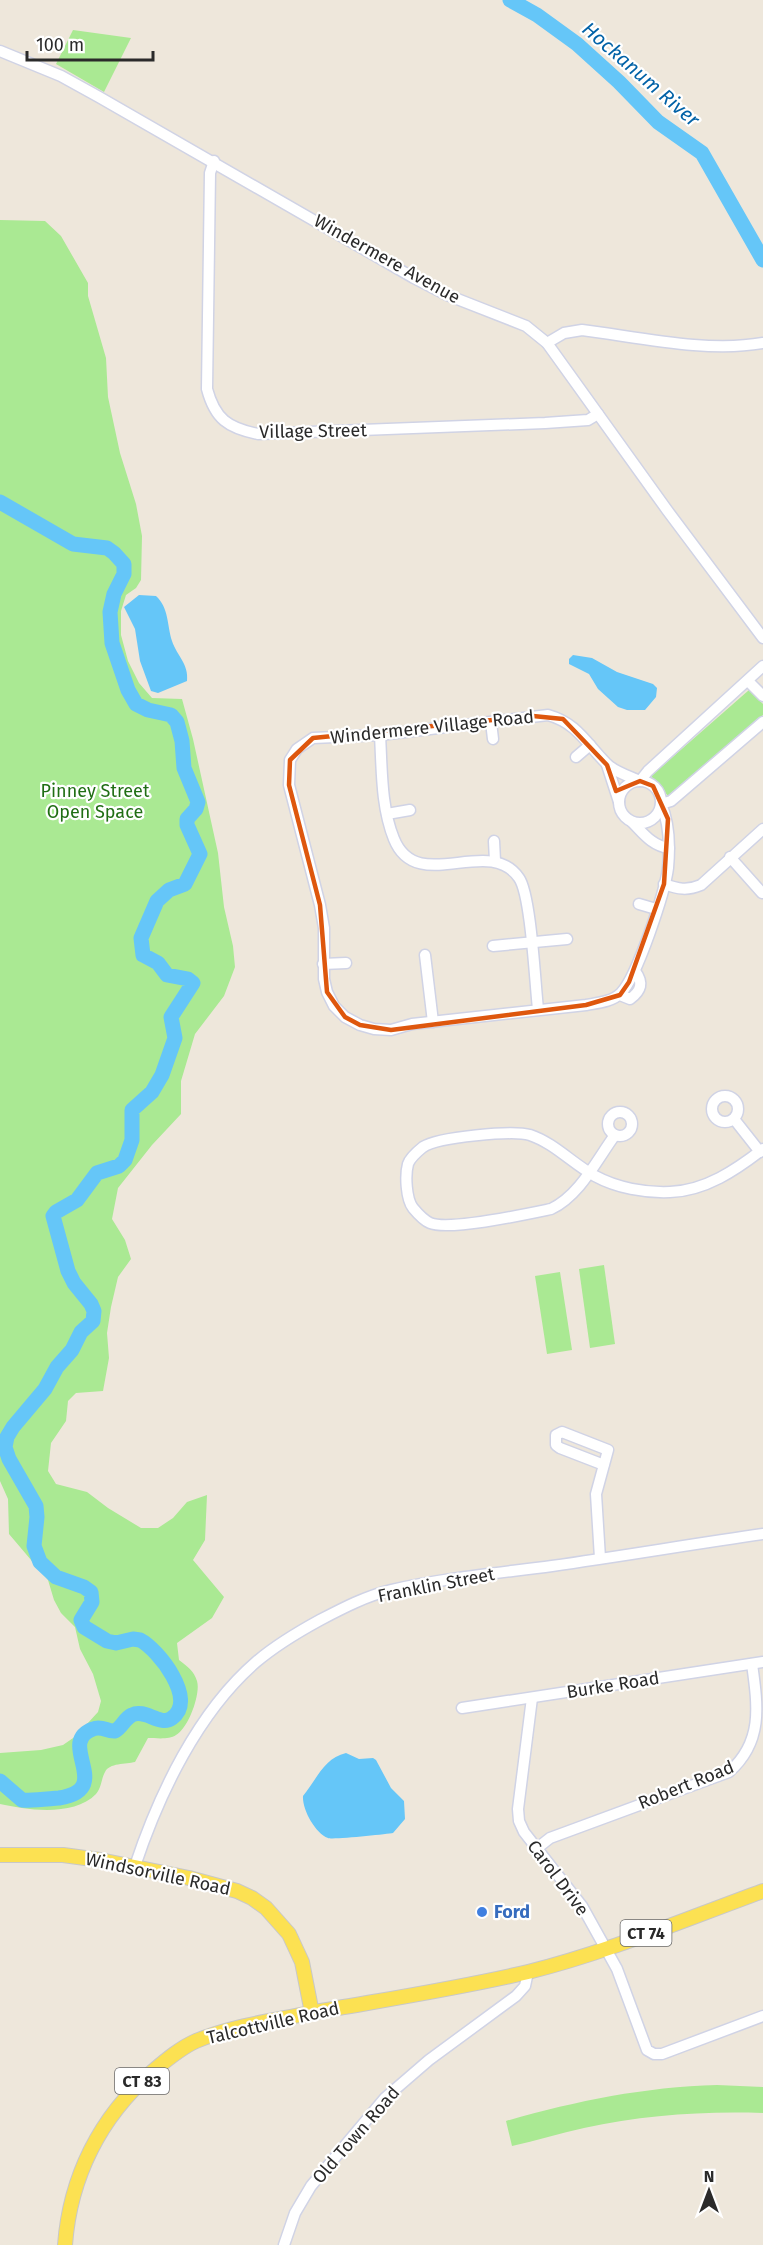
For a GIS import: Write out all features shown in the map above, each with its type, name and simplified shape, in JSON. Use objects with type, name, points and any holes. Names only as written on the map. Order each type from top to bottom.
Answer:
[{"type":"main road","name":"Windsorville Road","points":[[0,1855],[63,1855],[135,1866],[237,1891],[252,1898],[266,1908],[290,1934],[302,1962],[312,2013]]},
{"type":"main road","name":"CT 74","points":[[528,1972],[605,1948],[763,1891]]},
{"type":"main road","name":"Talcottville Road","points":[[65,2245],[69,2205],[84,2164],[108,2119],[140,2082],[194,2042],[231,2030],[312,2013],[528,1972]]},
{"type":"street","name":"Windermere Avenue","points":[[0,51],[60,76],[214,161],[414,278],[447,295],[526,326],[547,343],[763,638]]},
{"type":"street","name":"Village Street","points":[[214,161],[210,183],[207,389],[211,405],[222,420],[237,430],[258,434],[545,423],[588,420],[598,414]]},
{"type":"street","points":[[547,343],[564,333],[582,330],[702,345],[729,346],[763,343]]},
{"type":"street","points":[[619,801],[620,795],[628,785],[640,781],[648,771],[763,666]]},
{"type":"street","points":[[748,681],[763,696]]},
{"type":"street","name":"Windermere Village Road","points":[[607,765],[653,786],[660,797],[668,819],[669,848],[664,884],[635,971],[620,994],[608,1000],[586,1005],[412,1024],[391,1030],[360,1025],[345,1017],[334,1006],[327,992],[323,964],[324,928],[320,905],[289,785],[290,760],[297,749],[313,738],[380,735],[548,715],[563,719],[607,765],[622,814],[647,838],[660,847],[669,848]]},
{"type":"street","points":[[491,722],[493,739]]},
{"type":"street","points":[[632,822],[651,820],[656,816],[661,804],[671,801],[763,722]]},
{"type":"street","points":[[380,735],[383,793],[387,814],[394,841],[403,854],[411,860],[430,865],[495,861],[514,871],[521,880],[525,890],[538,1009]]},
{"type":"street","points":[[576,758],[590,745]]},
{"type":"street","points":[[387,814],[410,810]]},
{"type":"street","points":[[664,884],[676,889],[689,890],[700,885],[763,829]]},
{"type":"street","points":[[494,841],[495,861]]},
{"type":"street","points":[[730,857],[762,893]]},
{"type":"street","points":[[639,904],[656,909]]},
{"type":"street","points":[[494,946],[567,939]]},
{"type":"street","points":[[425,955],[433,1022]]},
{"type":"street","points":[[323,964],[346,963]]},
{"type":"street","points":[[615,1135],[588,1172],[576,1190],[561,1204],[551,1209],[451,1225],[431,1224],[419,1216],[410,1204],[407,1183],[408,1164],[423,1147],[452,1138],[508,1133],[530,1135],[542,1140],[588,1172],[621,1186],[671,1192],[698,1187],[740,1167],[761,1150],[734,1119]]},
{"type":"street","points":[[600,1558],[596,1494],[604,1465],[608,1450],[562,1432],[556,1435],[556,1445],[560,1448],[604,1465]]},
{"type":"street","name":"Franklin Street","points":[[135,1866],[173,1775],[198,1729],[225,1694],[255,1663],[291,1636],[350,1604],[390,1590],[763,1534]]},
{"type":"street","name":"Burke Road","points":[[462,1708],[758,1663]]},
{"type":"street","name":"Robert Road","points":[[536,1849],[550,1838],[729,1772],[743,1761],[752,1749],[759,1716],[758,1663]]},
{"type":"street","name":"Carol Drive","points":[[532,1698],[518,1809],[519,1821],[536,1849],[582,1906],[617,1969],[647,2050],[654,2054],[662,2054],[763,2016]]},
{"type":"street","name":"Old Town Road","points":[[284,2245],[295,2212],[311,2186],[385,2098],[429,2060],[516,1996],[525,1986],[528,1972]]},
{"type":"highlighted area","points":[[533,716],[563,719],[607,765],[616,791],[640,781],[653,786],[668,819],[664,884],[629,982],[620,995],[586,1005],[391,1030],[360,1025],[345,1017],[327,992],[320,905],[289,785],[290,760],[313,738]]},
{"type":"green space","points":[[73,30],[131,38],[104,92],[56,64]]},
{"type":"green space","name":"Pinney Street Open Space","points":[[0,220],[45,221],[61,236],[88,283],[88,296],[106,358],[108,397],[142,536],[141,580],[136,588],[126,595],[121,611],[121,635],[128,661],[139,683],[152,698],[182,699],[218,853],[224,907],[233,946],[235,967],[224,996],[195,1034],[181,1081],[181,1114],[152,1145],[118,1188],[112,1219],[125,1240],[131,1259],[118,1277],[111,1307],[107,1333],[109,1358],[103,1391],[76,1393],[68,1401],[66,1421],[51,1443],[48,1471],[56,1484],[87,1492],[141,1528],[158,1528],[173,1518],[187,1502],[207,1495],[205,1540],[193,1560],[224,1597],[212,1618],[177,1643],[179,1660],[196,1677],[198,1687],[192,1711],[181,1731],[170,1738],[148,1738],[135,1762],[114,1765],[107,1769],[98,1791],[87,1801],[76,1806],[50,1810],[0,1804],[0,1753],[41,1750],[63,1745],[76,1736],[98,1712],[101,1701],[93,1674],[80,1649],[75,1627],[61,1613],[48,1580],[9,1534],[8,1499],[0,1481]]},
{"type":"green space","points":[[749,690],[763,704],[763,715],[669,797],[651,776]]},
{"type":"green space","points":[[604,1265],[615,1344],[590,1348],[579,1269]]},
{"type":"green space","points":[[560,1272],[572,1350],[547,1354],[535,1276]]},
{"type":"green space","points":[[717,2085],[763,2087],[763,2113],[696,2113],[628,2120],[575,2130],[512,2146],[506,2121],[610,2096]]},
{"type":"water","points":[[139,595],[156,596],[163,606],[172,641],[187,675],[187,681],[158,693],[151,691],[140,661],[135,629],[124,607]]},
{"type":"water","points":[[573,655],[592,658],[617,672],[653,684],[657,688],[656,697],[645,710],[627,710],[618,707],[598,689],[589,674],[569,664],[569,659]]},
{"type":"water","points":[[346,1753],[359,1759],[373,1758],[376,1760],[391,1788],[404,1801],[405,1819],[393,1833],[328,1838],[318,1831],[310,1820],[303,1796],[326,1764]]},
{"type":"waterway","name":"Hockanum River","points":[[510,0],[537,15],[577,44],[658,122],[702,153],[763,260]]},
{"type":"waterway","name":"Hockanum River","points":[[0,502],[73,544],[107,548],[124,564],[124,574],[114,594],[110,612],[112,643],[128,690],[136,704],[148,710],[171,715],[177,722],[182,741],[184,768],[198,802],[196,809],[187,819],[187,825],[200,854],[185,884],[169,890],[157,901],[141,938],[143,955],[158,963],[167,975],[188,979],[193,983],[171,1017],[175,1038],[162,1075],[152,1092],[132,1110],[132,1140],[125,1160],[119,1166],[97,1173],[77,1200],[53,1216],[68,1271],[74,1283],[91,1304],[94,1311],[93,1321],[81,1332],[72,1350],[57,1367],[45,1389],[13,1427],[7,1437],[5,1447],[9,1459],[36,1506],[34,1546],[40,1562],[56,1577],[84,1587],[91,1592],[92,1602],[81,1620],[84,1627],[107,1641],[116,1643],[133,1639],[140,1640],[156,1653],[178,1688],[179,1710],[167,1720],[137,1713],[130,1716],[115,1731],[96,1728],[83,1736],[80,1744],[85,1776],[83,1785],[75,1793],[59,1798],[22,1800],[0,1781]]},
{"type":"place","name":"Ford","points":[[482,1912]]}]
